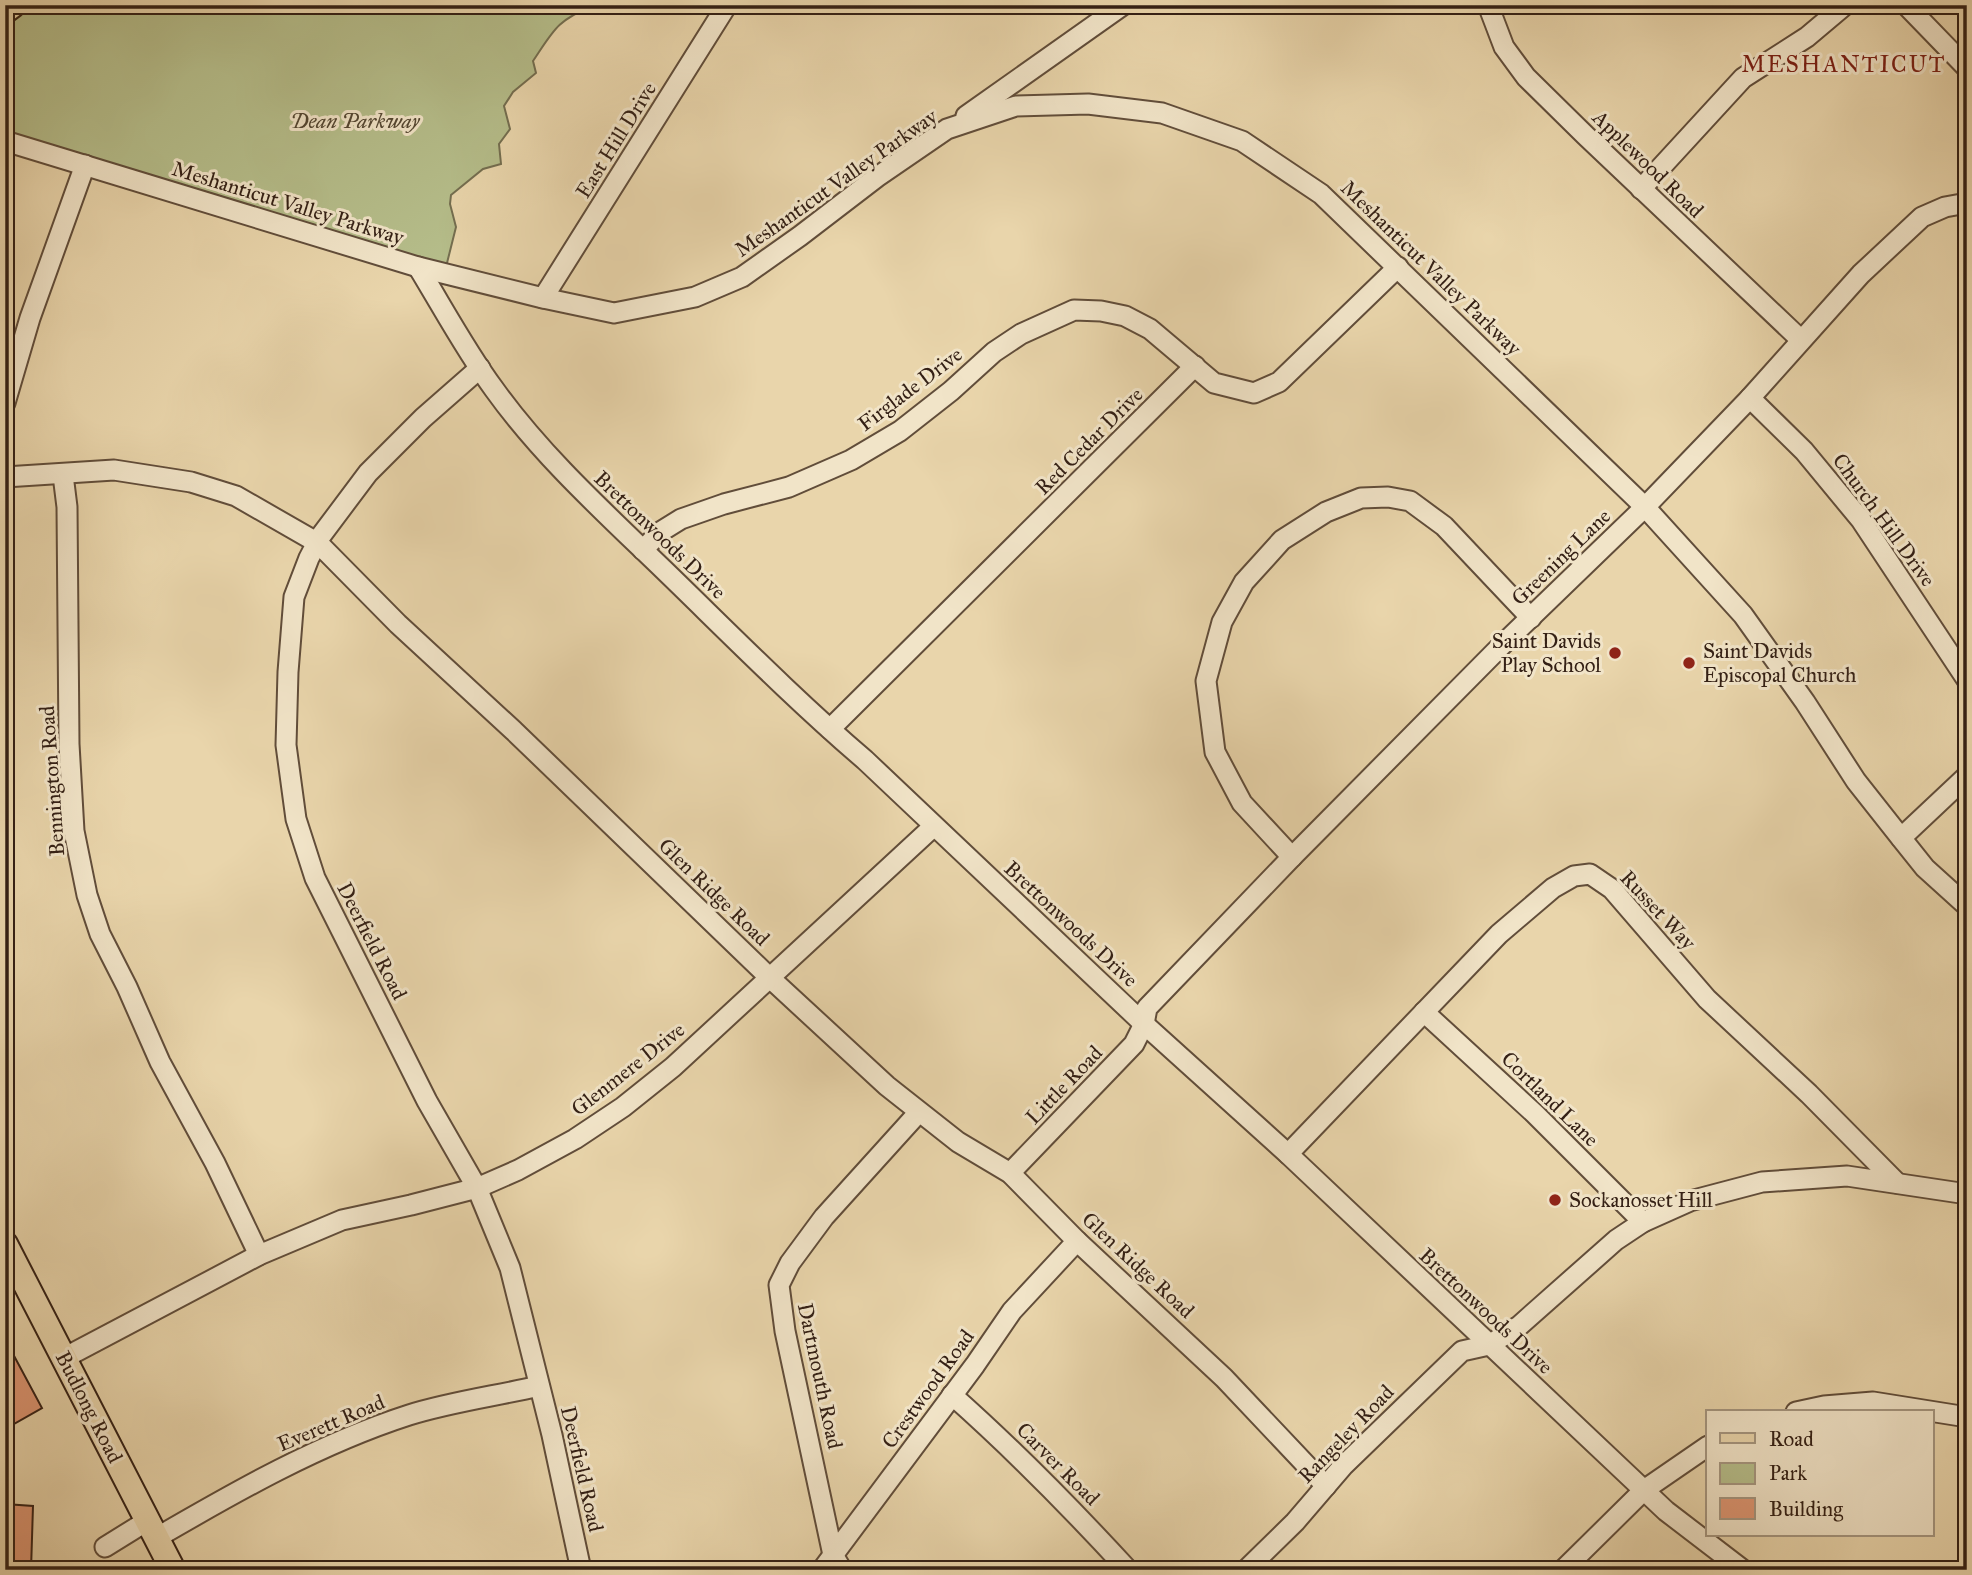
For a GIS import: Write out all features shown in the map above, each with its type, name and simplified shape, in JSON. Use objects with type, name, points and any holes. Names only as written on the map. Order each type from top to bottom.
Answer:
[{"type":"main road","points":[[5,11],[13,5]]},
{"type":"main road","name":"Budlong Road","points":[[9,1260],[64,1358],[173,1570]]},
{"type":"street","name":"East Hill Drive","points":[[542,298],[727,5]]},
{"type":"street","points":[[947,129],[1123,5]]},
{"type":"street","name":"Applewood Road","points":[[1488,5],[1504,47],[1526,77],[1800,339]]},
{"type":"street","points":[[1641,189],[1743,78],[1807,37],[1844,5]]},
{"type":"street","points":[[1906,5],[1967,68]]},
{"type":"street","name":"Meshanticut Valley Parkway","points":[[5,141],[418,267],[614,313],[695,297],[742,277],[947,129],[1016,106],[1088,104],[1162,113],[1241,141],[1321,194],[1645,507],[1743,615],[1805,702],[1856,781],[1925,868],[1967,906]]},
{"type":"street","points":[[5,403],[30,318],[85,165]]},
{"type":"street","name":"Greening Lane","points":[[1144,1024],[1147,1008],[1292,857],[1645,507],[1750,398],[1861,274],[1922,217],[1945,207],[1967,203]]},
{"type":"street","name":"Brettonwoods Drive","points":[[418,267],[494,390],[550,458],[643,550],[1144,1024],[1288,1154],[1666,1511],[1743,1570]]},
{"type":"street","points":[[1195,366],[1214,383],[1231,389],[1254,393],[1267,389],[1279,382],[1310,354],[1398,267]]},
{"type":"street","name":"Firglade Drive","points":[[643,550],[660,532],[681,519],[724,504],[789,487],[851,460],[900,431],[951,391],[994,352],[1021,334],[1074,310],[1101,311],[1125,316],[1150,329],[1195,366]]},
{"type":"street","name":"Red Cedar Drive","points":[[830,729],[1195,366]]},
{"type":"street","name":"Deerfield Road","points":[[480,368],[423,418],[368,473],[309,558],[294,597],[286,745],[296,819],[315,878],[426,1101],[477,1188],[510,1268],[552,1435],[581,1570]]},
{"type":"street","name":"Church Hill Drive","points":[[1750,398],[1804,451],[1861,520],[1967,680]]},
{"type":"street","name":"Glen Ridge Road","points":[[5,477],[114,470],[191,482],[236,496],[318,543],[398,624],[887,1086],[958,1142],[1010,1173],[1077,1241],[1224,1378],[1326,1486]]},
{"type":"street","name":"Bennington Road","points":[[63,475],[67,507],[69,744],[74,831],[87,895],[100,934],[160,1062],[215,1163],[259,1255]]},
{"type":"street","points":[[1292,857],[1242,803],[1215,752],[1206,681],[1223,622],[1244,582],[1282,540],[1326,512],[1361,498],[1388,497],[1410,501],[1444,526],[1531,618]]},
{"type":"street","points":[[1901,838],[1967,776]]},
{"type":"street","name":"Glenmere Drive","points":[[64,1358],[259,1255],[342,1220],[477,1188],[518,1170],[575,1139],[624,1107],[673,1067],[934,826]]},
{"type":"street","name":"Russet Way","points":[[1288,1154],[1499,934],[1553,888],[1574,876],[1590,874],[1612,889],[1707,999],[1809,1094],[1897,1183]]},
{"type":"street","name":"Cortland Lane","points":[[1424,1012],[1535,1114],[1643,1222]]},
{"type":"street","name":"Little Road","points":[[1010,1173],[1134,1044],[1144,1024]]},
{"type":"street","name":"Dartmouth Road","points":[[832,1565],[785,1331],[779,1285],[790,1263],[824,1217],[919,1112]]},
{"type":"street","name":"Rangeley Road","points":[[1247,1570],[1401,1408],[1462,1351],[1489,1345],[1519,1325],[1616,1240],[1643,1222],[1690,1201],[1762,1182],[1847,1176],[1967,1194]]},
{"type":"street","name":"Crestwood Road","points":[[832,1565],[1012,1311],[1077,1241]]},
{"type":"street","name":"Everett Road","points":[[105,1547],[247,1486],[332,1443],[411,1414],[539,1386]]},
{"type":"street","name":"Carver Road","points":[[952,1395],[1024,1462],[1128,1570]]},
{"type":"street","points":[[1805,1410],[1873,1402],[1923,1410]]},
{"type":"street","points":[[1934,1412],[1967,1417]]},
{"type":"street","points":[[1563,1570],[1644,1490],[1706,1447]]},
{"type":"green space","name":"Dean Parkway","points":[[5,5],[593,5],[557,27],[533,61],[536,73],[513,92],[504,106],[510,129],[499,144],[501,164],[483,169],[451,195],[450,204],[456,227],[444,275],[5,142]]},
{"type":"building","points":[[5,1339],[42,1408],[5,1429]]},
{"type":"building","points":[[5,1504],[33,1506],[31,1570],[5,1570]]},
{"type":"place","name":"Saint Davids Play School","points":[[1615,653]]},
{"type":"place","name":"Saint Davids Episcopal Church","points":[[1689,663]]},
{"type":"place","name":"Sockanosset Hill","points":[[1555,1200]]},
{"type":"district","name":"MESHANTICUT","points":[[1844,64]]}]
